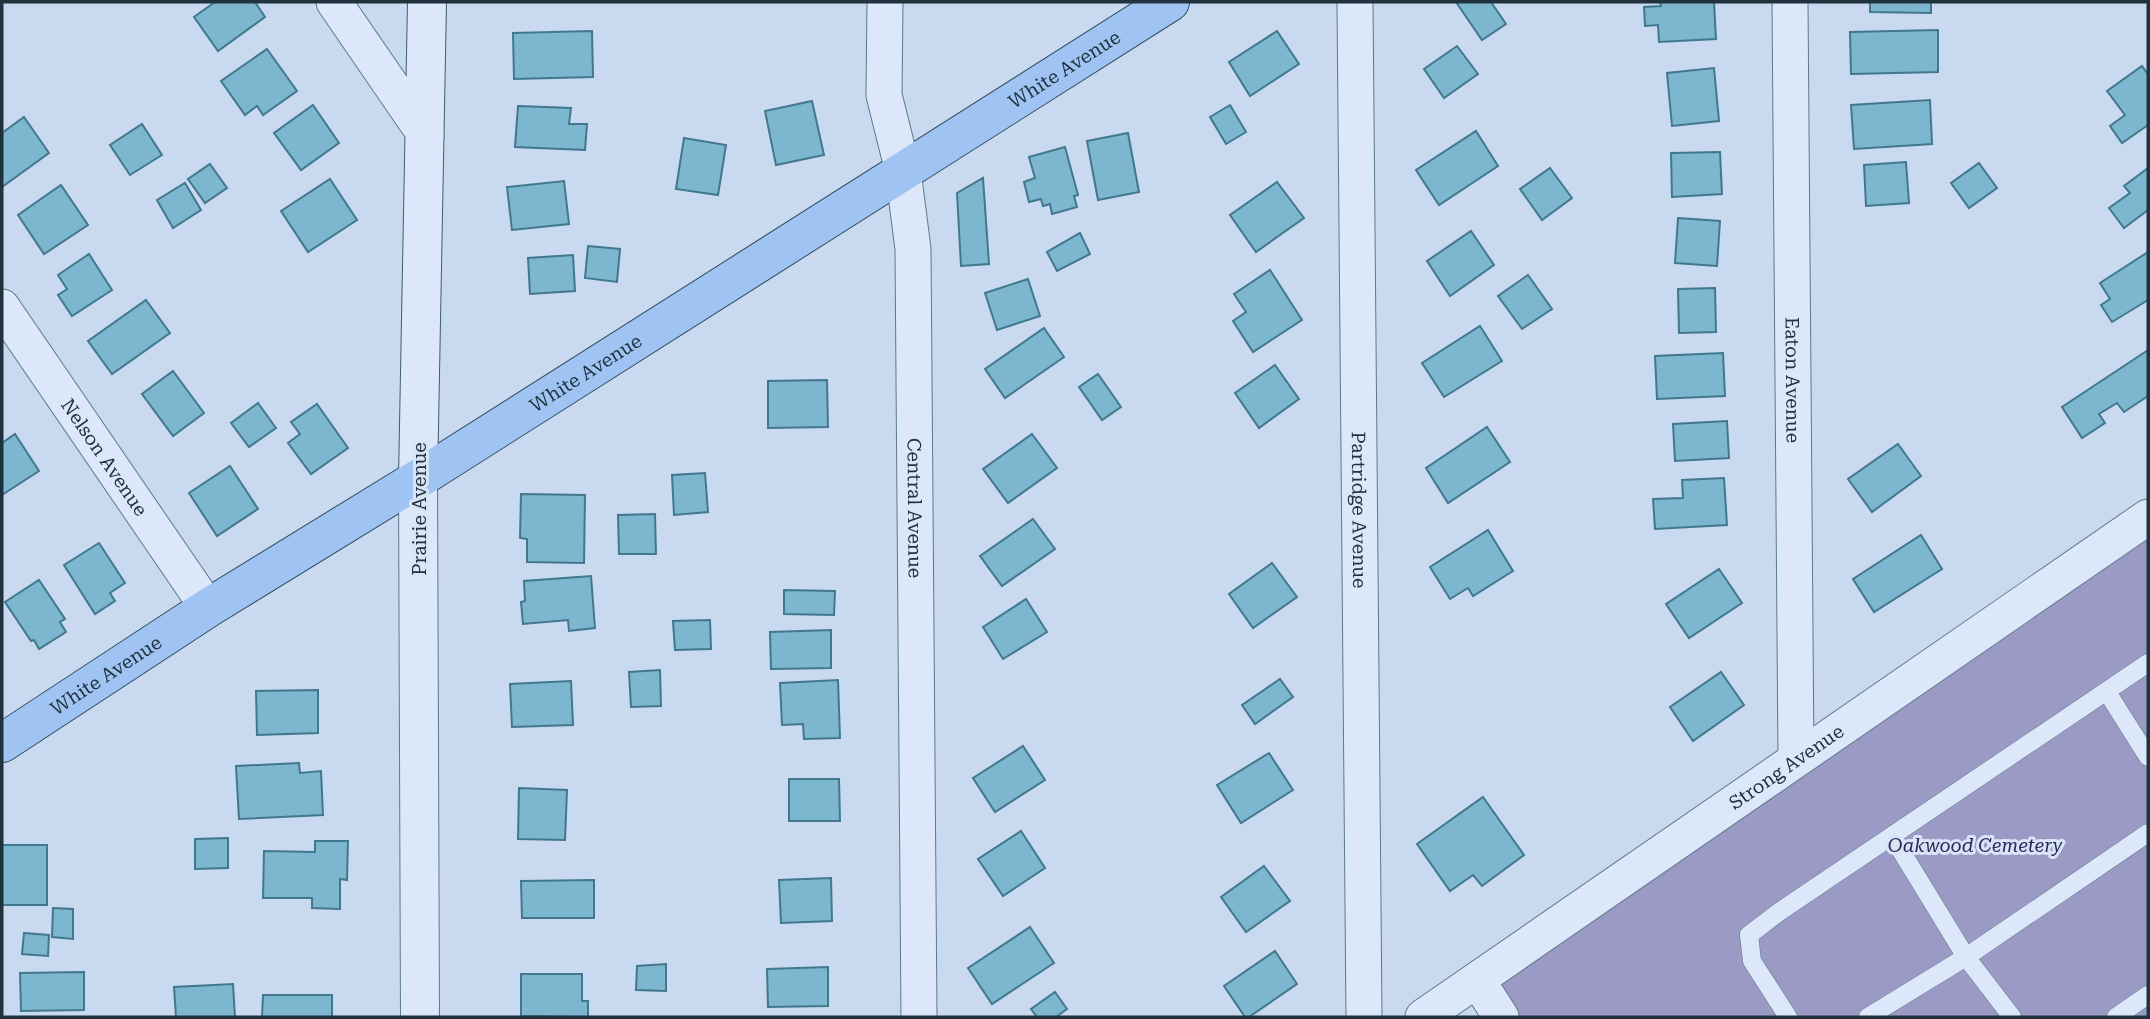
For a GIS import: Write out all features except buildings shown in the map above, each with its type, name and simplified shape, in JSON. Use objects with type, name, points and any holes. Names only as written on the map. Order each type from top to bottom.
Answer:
[{"type":"main road","name":"White Avenue","points":[[2,743],[208,608],[418,479],[1170,2]]},
{"type":"street","points":[[334,2],[426,136]]},
{"type":"street","name":"Prairie Avenue","points":[[420,1017],[418,479],[427,2]]},
{"type":"street","name":"Central Avenue","points":[[884,2],[884,95],[903,171],[913,249],[919,1017]]},
{"type":"street","name":"Partridge Avenue","points":[[1355,2],[1364,1017]]},
{"type":"street","name":"Eaton Avenue","points":[[1790,2],[1796,758]]},
{"type":"street","name":"Nelson Avenue","points":[[2,307],[208,608]]},
{"type":"street","name":"Strong Avenue","points":[[1423,1017],[2148,517]]},
{"type":"street","points":[[1478,981],[1501,1017]]},
{"type":"lane","points":[[1788,1017],[1752,961],[1749,934],[2148,663]]},
{"type":"lane","points":[[2107,692],[2148,757]]},
{"type":"lane","points":[[1868,1017],[1966,957],[2148,833]]},
{"type":"lane","points":[[1892,836],[1966,957],[2012,1017]]},
{"type":"lane","points":[[2116,1017],[2148,995]]},
{"type":"green space","name":"Oakwood Cemetery","points":[[2148,517],[2148,1017],[1503,1017],[1478,981]]}]
